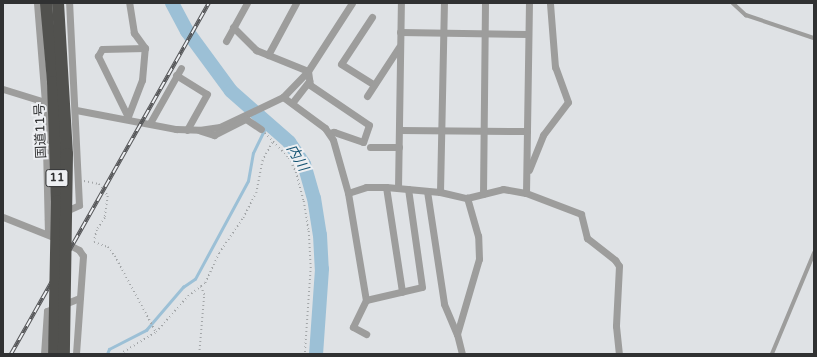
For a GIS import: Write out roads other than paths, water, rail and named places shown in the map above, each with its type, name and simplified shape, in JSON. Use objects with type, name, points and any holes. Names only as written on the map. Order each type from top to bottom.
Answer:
[{"type":"highway","name":"国道11号","points":[[46,3],[53,82],[57,201],[54,354]]},
{"type":"highway","name":"国道11号","points":[[58,3],[67,154],[64,354]]},
{"type":"street","points":[[37,3],[45,102],[48,234]]},
{"type":"street","points":[[48,218],[79,205],[76,110],[69,3]]},
{"type":"street","points":[[127,117],[142,80],[145,48],[134,33],[129,3]]},
{"type":"street","points":[[226,41],[247,3]]},
{"type":"street","points":[[268,55],[296,3]]},
{"type":"street","points":[[76,110],[127,117],[187,130],[199,130],[220,126],[245,116],[283,97],[308,71],[352,3]]},
{"type":"street","points":[[398,188],[400,130],[399,47],[401,3]]},
{"type":"street","points":[[440,192],[444,3]]},
{"type":"street","points":[[482,194],[485,3]]},
{"type":"street","points":[[526,193],[529,3]]},
{"type":"street","points":[[526,178],[543,135],[568,102],[555,67],[550,3]]},
{"type":"street","points":[[372,17],[341,64],[374,85]]},
{"type":"street","points":[[233,27],[256,50],[308,71]]},
{"type":"street","points":[[400,32],[444,31],[528,34]]},
{"type":"street","points":[[367,96],[399,47]]},
{"type":"street","points":[[127,117],[98,56],[102,49],[145,48]]},
{"type":"street","points":[[150,123],[181,68]]},
{"type":"street","points":[[308,71],[310,85],[369,125],[363,142],[334,132],[329,134]]},
{"type":"street","points":[[176,75],[206,94],[187,130]]},
{"type":"street","points":[[292,104],[309,81]]},
{"type":"street","points":[[3,89],[45,102]]},
{"type":"street","points":[[283,97],[329,134],[333,140],[348,193],[366,300],[354,327],[366,334]]},
{"type":"street","points":[[199,130],[214,135],[246,119],[261,129]]},
{"type":"street","points":[[400,130],[527,131]]},
{"type":"street","points":[[370,147],[399,147]]},
{"type":"street","points":[[348,193],[366,187],[386,187],[440,192],[467,198],[503,189],[526,193],[581,214],[587,238],[616,260],[619,266],[616,326],[620,354]]},
{"type":"street","points":[[386,187],[402,292]]},
{"type":"street","points":[[366,300],[422,287],[408,189]]},
{"type":"street","points":[[427,191],[444,304],[457,334],[462,354]]},
{"type":"street","points":[[457,334],[479,259],[478,236],[467,198]]},
{"type":"street","points":[[3,218],[48,234],[79,250],[83,256],[76,354]]},
{"type":"street","points":[[44,354],[47,311],[79,298]]},
{"type":"lane","points":[[733,3],[746,15],[814,38]]},
{"type":"lane","points":[[772,354],[814,253]]},
{"type":"waterway","name":"内川","points":[[172,3],[187,31],[231,91],[289,142],[304,164],[314,198],[320,235],[322,269],[316,354]]},
{"type":"waterway","points":[[107,354],[109,349],[146,330],[183,287],[195,279],[248,181],[253,153],[268,122]]},
{"type":"railway","points":[[11,354],[209,3]]}]
